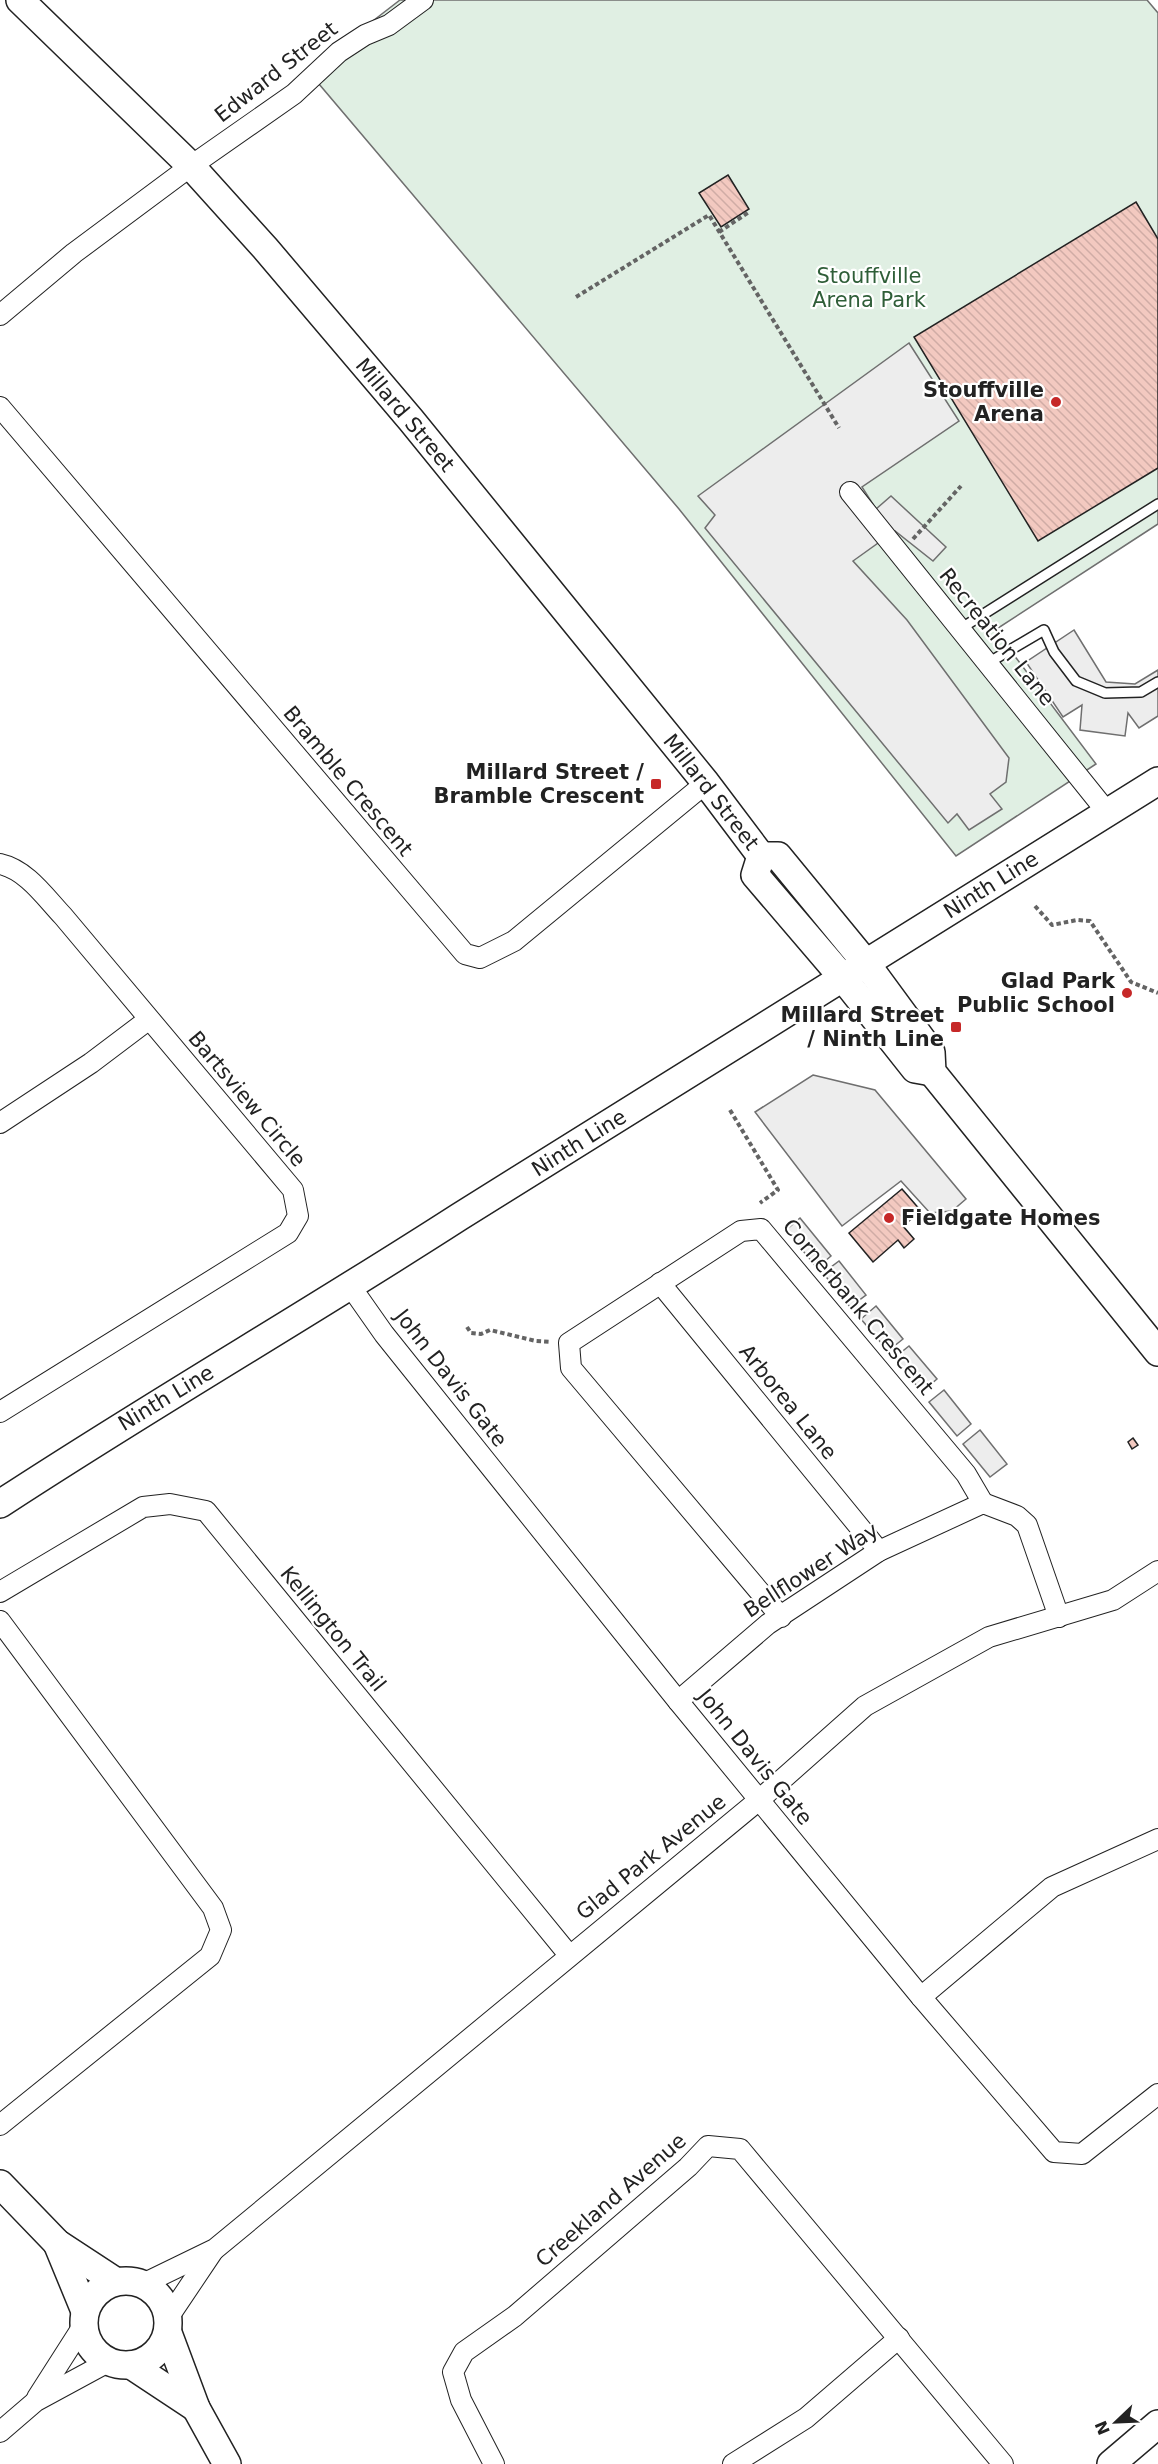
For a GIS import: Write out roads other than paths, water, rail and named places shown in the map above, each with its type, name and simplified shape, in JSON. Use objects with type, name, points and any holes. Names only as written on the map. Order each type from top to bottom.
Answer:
[{"type":"street","name":"Millard Street","points":[[20,0],[191,166],[264,248],[411,420],[705,783],[761,856]]},
{"type":"street","name":"Edward Street","points":[[191,166],[294,94],[339,52],[365,35],[389,25],[423,0]]},
{"type":"street","points":[[0,315],[74,253],[191,166]]},
{"type":"street","name":"Bramble Crescent","points":[[0,407],[465,954],[480,958],[514,941],[705,783]]},
{"type":"street","name":"Recreation Lane","points":[[850,492],[1107,812]]},
{"type":"street","name":"Ninth Line","points":[[0,1504],[114,1430],[351,1287],[865,962],[1158,781]]},
{"type":"street","name":"Millard Street","points":[[761,856],[778,856],[865,962],[931,1052],[932,1072],[1158,1352]]},
{"type":"street","name":"Millard Street","points":[[761,856],[755,875],[843,978],[915,1069],[932,1072]]},
{"type":"street","name":"Bartsview Circle","points":[[0,864],[11,867],[28,879],[63,916],[292,1190],[298,1216],[288,1233],[0,1412]]},
{"type":"street","points":[[0,1123],[91,1063],[148,1020]]},
{"type":"street","name":"Cornerbank Crescent","points":[[781,1617],[571,1368],[569,1343],[741,1231],[761,1229],[966,1474],[983,1503]]},
{"type":"street","name":"Arborea Lane","points":[[660,1284],[879,1551]]},
{"type":"street","name":"John Davis Gate","points":[[351,1287],[384,1334],[678,1701],[921,1997],[1054,2152],[1082,2154],[1158,2094]]},
{"type":"street","points":[[983,1503],[1017,1516],[1027,1525],[1059,1617]]},
{"type":"street","name":"Bellflower Way","points":[[678,1701],[768,1624],[879,1551],[983,1503]]},
{"type":"street","name":"Kellington Trail","points":[[0,1592],[143,1507],[170,1504],[206,1511],[569,1955]]},
{"type":"street","name":"Glad Park Avenue","points":[[143,2284],[215,2249],[759,1800],[866,1706],[989,1637],[1113,1600],[1158,1570]]},
{"type":"street","points":[[0,1621],[213,1908],[221,1930],[210,1956],[0,2125]]},
{"type":"street","points":[[921,1997],[1052,1887],[1158,1839]]},
{"type":"street","name":"Creekland Avenue","points":[[494,2464],[461,2400],[453,2372],[464,2352],[515,2316],[708,2146],[740,2149],[1003,2464]]},
{"type":"street","points":[[0,2184],[57,2243],[115,2281]]},
{"type":"street","points":[[57,2243],[84,2319],[91,2347],[196,2408]]},
{"type":"street","name":"Glad Park Avenue","points":[[168,2325],[215,2249]]},
{"type":"street","points":[[36,2401],[84,2319],[91,2298],[101,2288],[115,2281],[129,2280],[143,2284],[156,2292],[164,2304],[168,2325],[196,2408],[227,2464]]},
{"type":"street","points":[[0,2432],[36,2401],[119,2363],[144,2362],[155,2355],[163,2345],[168,2325]]},
{"type":"street","points":[[733,2464],[806,2418],[899,2338]]},
{"type":"street","points":[[1111,2464],[1158,2424]]},
{"type":"lane","points":[[960,629],[1158,504]]},
{"type":"lane","points":[[988,663],[1044,630],[1054,652],[1076,681],[1105,693],[1141,692],[1158,682]]},
{"type":"place","name":"Stouffville Arena","points":[[1056,402]]},
{"type":"place","name":"Millard Street / Bramble Crescent","points":[[656,784]]},
{"type":"place","name":"Glad Park Public School","points":[[1127,993]]},
{"type":"place","name":"Millard Street / Ninth Line","points":[[956,1027]]},
{"type":"place","name":"Fieldgate Homes","points":[[889,1218]]},
{"type":"park label","name":"Stouffville Arena Park","points":[[869,288]]}]
